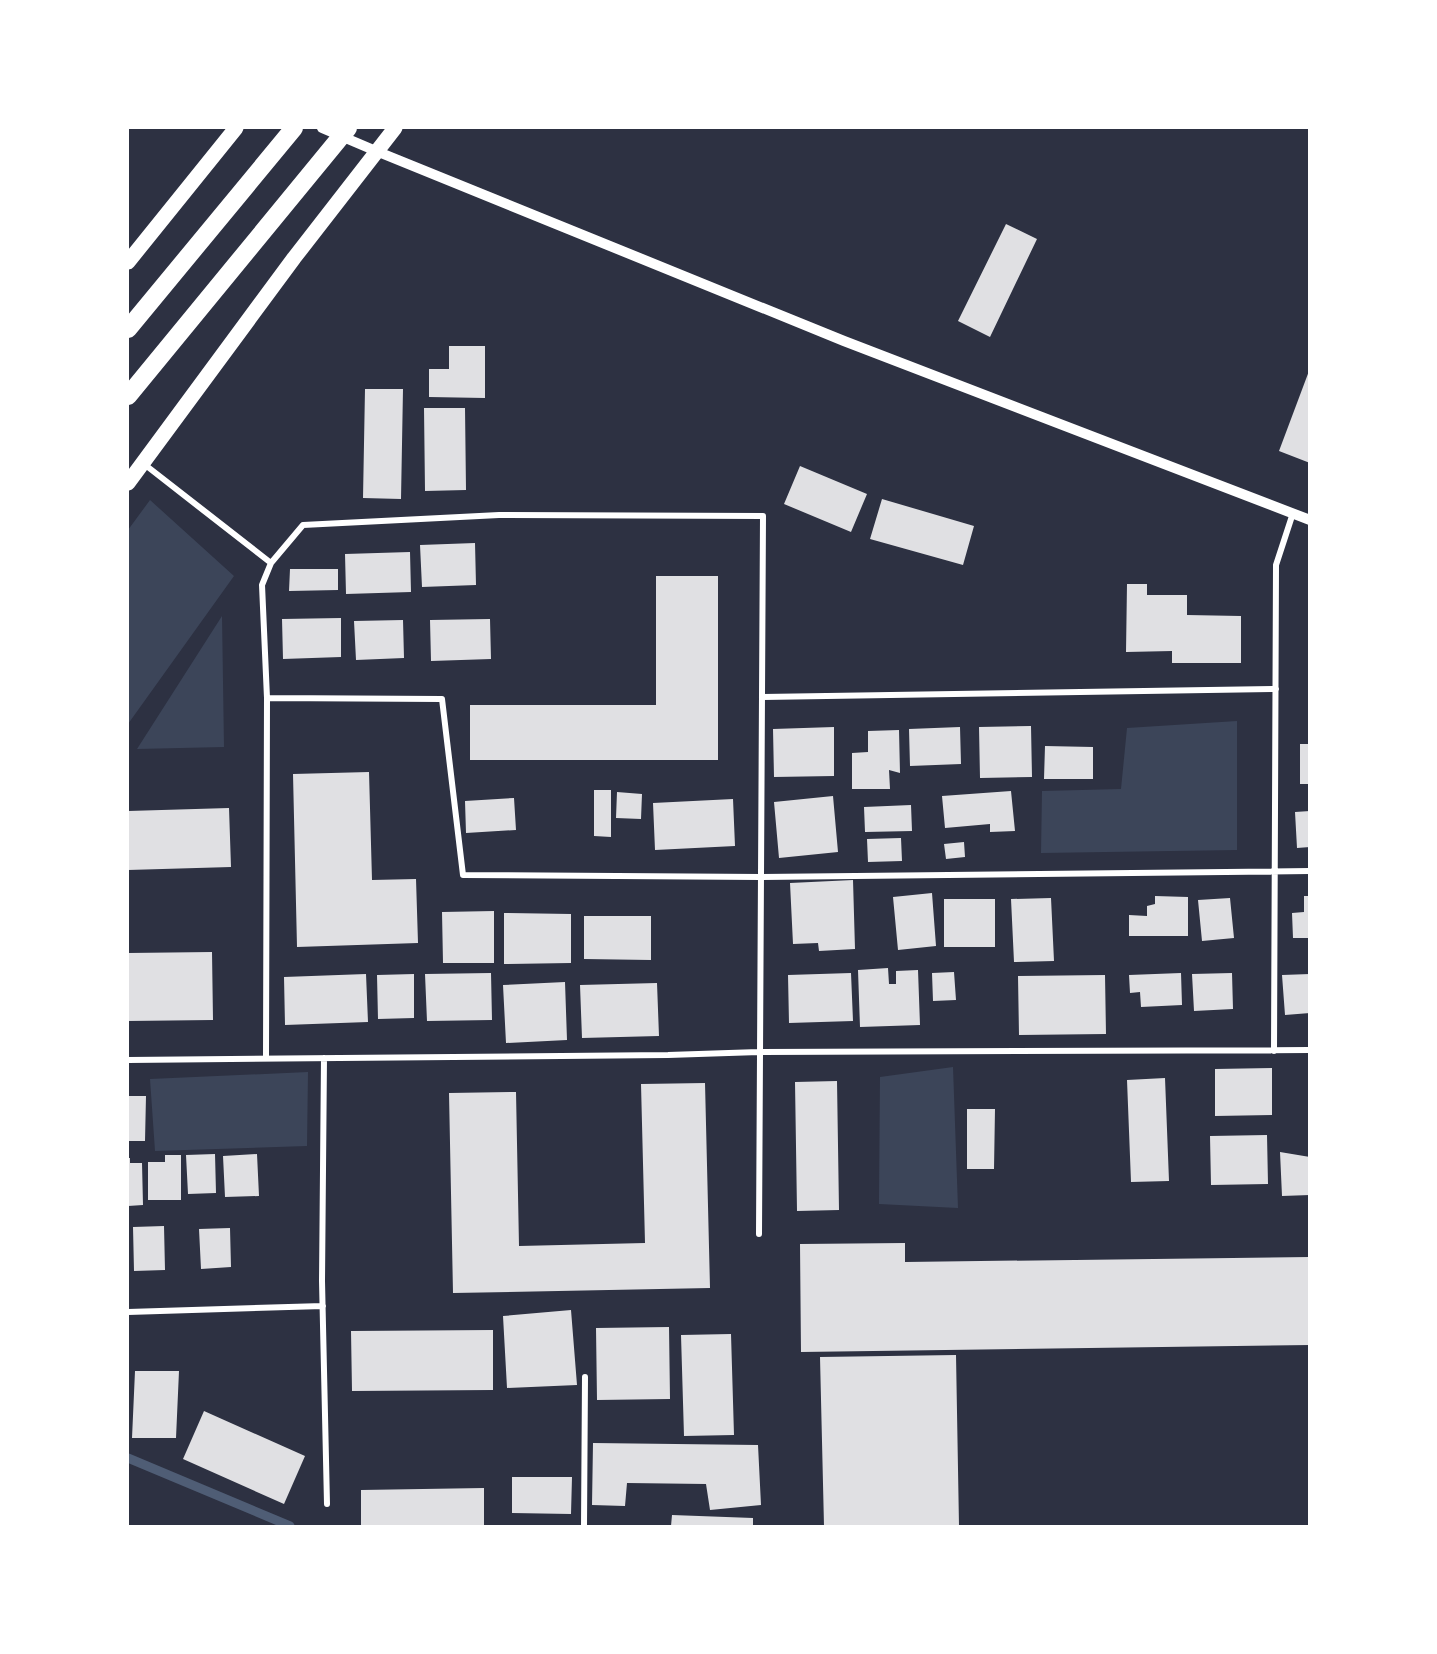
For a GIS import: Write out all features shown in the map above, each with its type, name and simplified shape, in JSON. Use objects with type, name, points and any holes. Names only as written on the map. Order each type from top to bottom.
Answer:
[{"type":"highway","points":[[128,329],[294,128]]},
{"type":"highway","points":[[128,396],[348,128]]},
{"type":"main road","points":[[128,262],[236,128]]},
{"type":"main road","points":[[128,483],[395,128]]},
{"type":"street","points":[[322,128],[844,341],[1310,520]]},
{"type":"street","points":[[143,463],[272,563]]},
{"type":"street","points":[[1274,1051],[1276,565],[1293,513]]},
{"type":"street","points":[[266,1058],[267,698],[262,585],[272,563],[303,525],[500,515],[763,516],[759,1234]]},
{"type":"street","points":[[763,697],[1276,689]]},
{"type":"street","points":[[267,698],[442,699],[463,875],[761,877],[1310,871]]},
{"type":"street","points":[[128,1060],[668,1055],[759,1052],[1310,1050]]},
{"type":"street","points":[[324,1058],[323,1306],[327,1504]]},
{"type":"street","points":[[128,1312],[323,1306]]},
{"type":"street","points":[[584,1527],[585,1377]]},
{"type":"shaded area","points":[[150,500],[234,576],[128,724],[128,530]]},
{"type":"shaded area","points":[[222,616],[224,747],[137,749]]},
{"type":"shaded area","points":[[1237,721],[1237,850],[1041,853],[1042,791],[1121,789],[1127,728]]},
{"type":"shaded area","points":[[953,1067],[958,1208],[879,1204],[880,1077]]},
{"type":"shaded area","points":[[308,1072],[307,1146],[155,1151],[150,1079]]},
{"type":"building","points":[[1006,224],[1037,239],[990,337],[958,321]]},
{"type":"building","points":[[449,346],[485,346],[485,398],[429,397],[429,369],[449,369]]},
{"type":"building","points":[[1310,371],[1310,463],[1279,451]]},
{"type":"building","points":[[365,389],[403,389],[401,499],[363,498]]},
{"type":"building","points":[[424,408],[465,408],[466,490],[425,491]]},
{"type":"building","points":[[800,466],[867,494],[851,532],[784,504]]},
{"type":"building","points":[[882,499],[974,526],[963,565],[870,539]]},
{"type":"building","points":[[475,543],[476,585],[422,587],[420,545]]},
{"type":"building","points":[[410,552],[411,592],[346,594],[345,554]]},
{"type":"building","points":[[290,569],[338,569],[338,590],[289,591]]},
{"type":"building","points":[[656,576],[718,576],[718,760],[470,760],[470,705],[656,705]]},
{"type":"building","points":[[1127,584],[1147,584],[1147,595],[1187,595],[1187,615],[1241,616],[1241,663],[1172,663],[1172,651],[1126,652]]},
{"type":"building","points":[[341,618],[341,657],[283,659],[282,619]]},
{"type":"building","points":[[490,619],[491,659],[431,661],[430,620]]},
{"type":"building","points":[[403,620],[404,658],[356,660],[354,621]]},
{"type":"building","points":[[1031,726],[1032,777],[980,778],[979,727]]},
{"type":"building","points":[[834,727],[834,776],[774,777],[773,729]]},
{"type":"building","points":[[960,727],[961,764],[910,766],[909,729]]},
{"type":"building","points":[[899,730],[900,773],[889,770],[890,789],[852,789],[852,753],[868,752],[868,731]]},
{"type":"building","points":[[1300,744],[1310,744],[1310,784],[1300,784]]},
{"type":"building","points":[[1045,746],[1093,747],[1093,779],[1044,779]]},
{"type":"building","points":[[369,772],[372,880],[416,879],[418,943],[297,947],[293,774]]},
{"type":"building","points":[[594,790],[611,790],[611,837],[594,836]]},
{"type":"building","points":[[1011,791],[1015,831],[990,832],[990,824],[945,828],[942,796]]},
{"type":"building","points":[[617,792],[642,794],[641,819],[616,818]]},
{"type":"building","points":[[833,796],[838,852],[779,858],[774,802]]},
{"type":"building","points":[[514,798],[516,830],[466,833],[465,801]]},
{"type":"building","points":[[733,799],[735,846],[655,850],[653,803]]},
{"type":"building","points":[[911,805],[912,831],[865,832],[864,807]]},
{"type":"building","points":[[229,808],[231,867],[128,870],[128,811]]},
{"type":"building","points":[[1310,811],[1310,847],[1297,848],[1295,812]]},
{"type":"building","points":[[901,838],[902,861],[868,862],[867,839]]},
{"type":"building","points":[[964,842],[965,857],[946,859],[944,844]]},
{"type":"building","points":[[853,880],[855,949],[819,951],[818,943],[793,944],[790,883]]},
{"type":"building","points":[[932,893],[936,946],[898,950],[893,897]]},
{"type":"building","points":[[1155,896],[1188,897],[1188,936],[1129,936],[1129,915],[1147,916],[1147,906],[1155,904]]},
{"type":"building","points":[[1304,896],[1310,896],[1310,938],[1293,938],[1292,913],[1304,912]]},
{"type":"building","points":[[1051,898],[1054,961],[1014,962],[1011,899]]},
{"type":"building","points":[[1230,898],[1234,938],[1202,941],[1198,900]]},
{"type":"building","points":[[944,899],[995,899],[995,947],[944,947]]},
{"type":"building","points":[[494,911],[494,963],[443,963],[442,912]]},
{"type":"building","points":[[504,913],[571,914],[571,963],[504,964]]},
{"type":"building","points":[[584,916],[651,916],[651,960],[584,959]]},
{"type":"building","points":[[212,952],[213,1020],[128,1021],[128,953]]},
{"type":"building","points":[[888,968],[889,984],[896,984],[896,971],[918,970],[920,1025],[860,1027],[858,970]]},
{"type":"building","points":[[954,972],[956,1000],[933,1001],[932,973]]},
{"type":"building","points":[[491,973],[492,1020],[427,1021],[425,974]]},
{"type":"building","points":[[851,973],[853,1021],[789,1023],[788,975]]},
{"type":"building","points":[[1181,973],[1182,1005],[1141,1007],[1140,992],[1130,993],[1129,975]]},
{"type":"building","points":[[1232,973],[1233,1009],[1194,1011],[1192,974]]},
{"type":"building","points":[[366,974],[368,1022],[285,1025],[284,977]]},
{"type":"building","points":[[414,974],[414,1018],[378,1019],[377,975]]},
{"type":"building","points":[[1310,974],[1310,1013],[1285,1015],[1282,975]]},
{"type":"building","points":[[1105,975],[1106,1034],[1019,1035],[1018,976]]},
{"type":"building","points":[[565,982],[567,1040],[506,1043],[503,985]]},
{"type":"building","points":[[657,983],[659,1036],[582,1038],[580,985]]},
{"type":"building","points":[[1272,1068],[1272,1115],[1215,1116],[1215,1069]]},
{"type":"building","points":[[1165,1078],[1169,1181],[1131,1182],[1127,1080]]},
{"type":"building","points":[[837,1081],[839,1210],[797,1211],[795,1082]]},
{"type":"building","points":[[705,1083],[710,1288],[453,1293],[449,1093],[516,1092],[519,1246],[645,1243],[641,1084]]},
{"type":"building","points":[[128,1096],[146,1096],[145,1141],[128,1141]]},
{"type":"building","points":[[967,1109],[995,1109],[994,1169],[967,1169]]},
{"type":"building","points":[[1267,1135],[1268,1184],[1211,1185],[1210,1136]]},
{"type":"building","points":[[1280,1152],[1310,1157],[1310,1195],[1282,1196]]},
{"type":"building","points":[[215,1154],[216,1193],[188,1194],[186,1155]]},
{"type":"building","points":[[257,1154],[259,1196],[225,1197],[223,1156]]},
{"type":"building","points":[[165,1155],[181,1155],[181,1200],[148,1200],[148,1162],[165,1162]]},
{"type":"building","points":[[128,1158],[130,1158],[130,1163],[142,1163],[143,1205],[128,1206]]},
{"type":"building","points":[[164,1226],[165,1270],[134,1271],[133,1227]]},
{"type":"building","points":[[230,1228],[231,1267],[201,1269],[199,1229]]},
{"type":"building","points":[[905,1243],[905,1262],[1310,1257],[1310,1345],[801,1352],[800,1244]]},
{"type":"building","points":[[571,1310],[577,1385],[507,1388],[503,1316]]},
{"type":"building","points":[[669,1327],[670,1399],[597,1400],[596,1328]]},
{"type":"building","points":[[493,1330],[493,1390],[352,1391],[351,1331]]},
{"type":"building","points":[[731,1334],[734,1435],[684,1436],[681,1335]]},
{"type":"building","points":[[956,1355],[959,1526],[824,1526],[820,1357]]},
{"type":"building","points":[[135,1371],[179,1371],[176,1438],[132,1438]]},
{"type":"building","points":[[204,1411],[305,1456],[284,1504],[183,1459]]},
{"type":"building","points":[[593,1443],[758,1445],[761,1505],[710,1510],[706,1484],[627,1483],[625,1506],[592,1505]]},
{"type":"building","points":[[512,1477],[572,1477],[571,1514],[512,1513]]},
{"type":"building","points":[[484,1488],[484,1525],[361,1526],[361,1490]]},
{"type":"building","points":[[672,1515],[753,1518],[753,1526],[671,1526]]},
{"type":"waterway","points":[[128,1458],[290,1526]]}]
